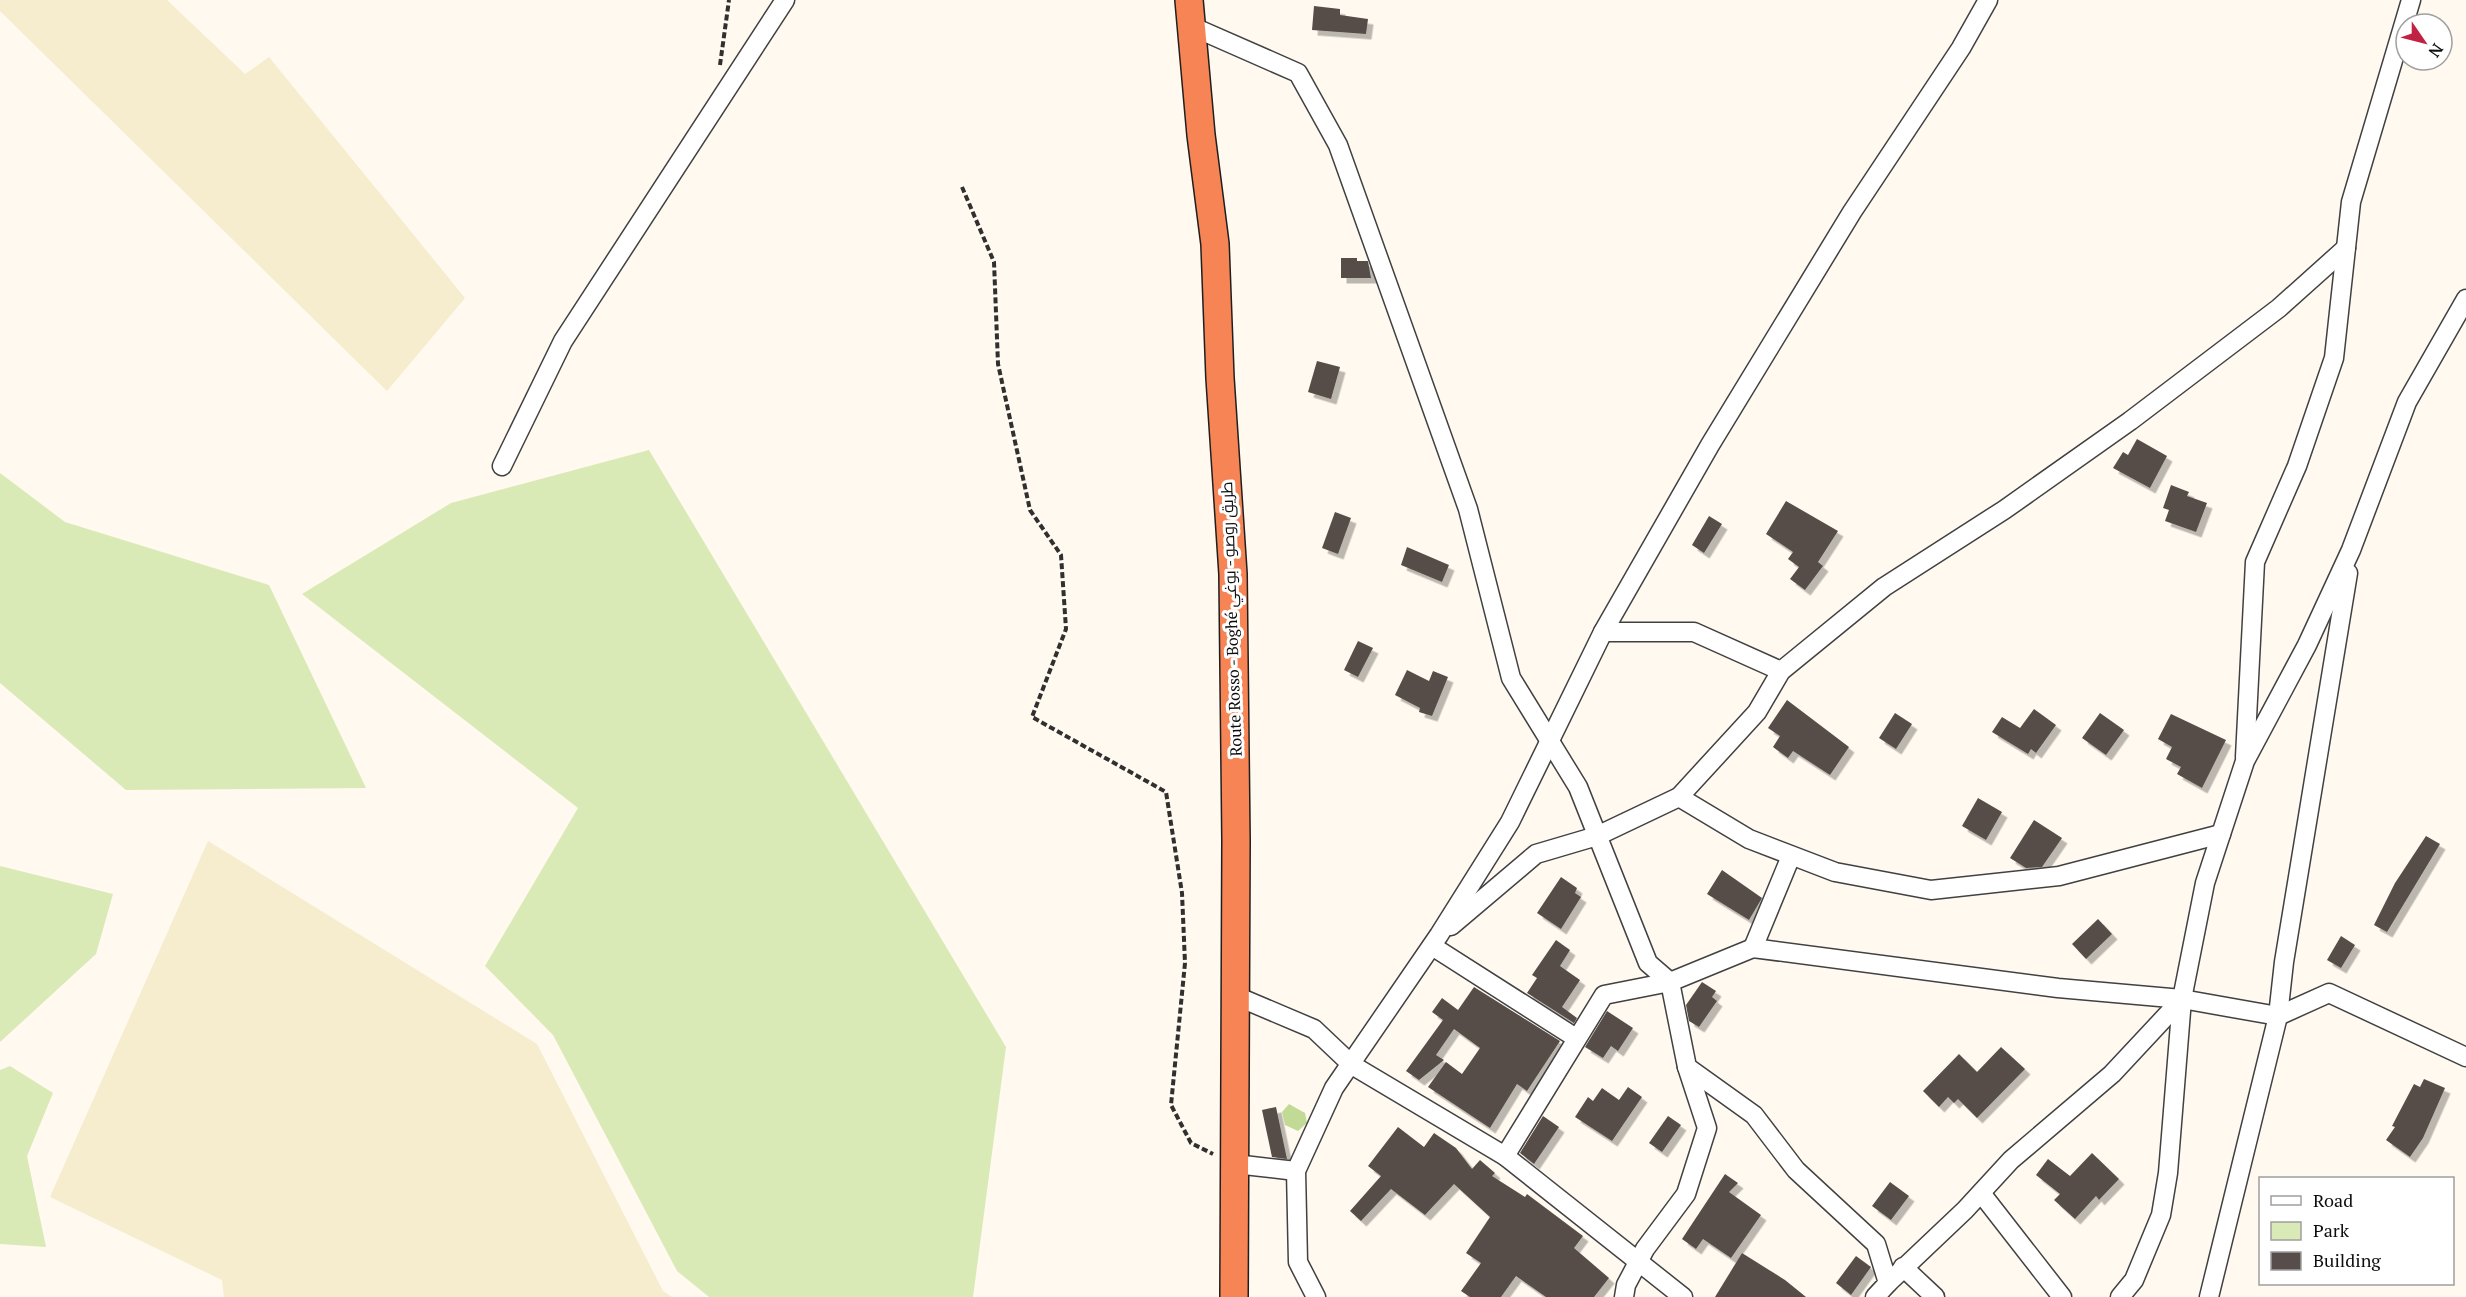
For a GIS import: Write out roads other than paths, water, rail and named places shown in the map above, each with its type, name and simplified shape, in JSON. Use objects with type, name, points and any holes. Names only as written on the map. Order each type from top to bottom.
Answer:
[{"type":"highway","name":"Route Rosso - Boghé طريق روصو - بوغي","points":[[1190,10],[1201,135],[1215,244],[1220,378],[1233,574],[1236,996],[1234,1297]]},
{"type":"street","points":[[502,466],[563,341],[785,0]]},
{"type":"street","points":[[1316,1297],[1298,1262],[1296,1171],[1334,1088],[1436,941],[1510,822],[1604,632],[1716,435],[1852,212],[1961,48],[1988,0]]},
{"type":"street","points":[[2245,761],[2255,562],[2297,466],[2334,358],[2350,202],[2411,0]]},
{"type":"street","points":[[1190,10],[1298,73],[1338,145],[1468,509],[1511,678],[1578,787],[1648,963],[1670,982],[1687,1067],[1707,1128],[1686,1194],[1645,1249],[1626,1286],[1624,1297]]},
{"type":"street","points":[[1436,941],[1536,854],[1597,836],[1678,797],[1757,712],[1781,671],[1884,587],[2004,510],[2130,421],[2279,308],[2346,248]]},
{"type":"street","points":[[2120,1297],[2133,1280],[2161,1215],[2168,1173],[2182,999],[2205,883],[2245,761],[2307,645],[2351,550],[2407,402],[2466,299]]},
{"type":"street","points":[[2209,1297],[2278,1016],[2284,962],[2351,550]]},
{"type":"street","points":[[1604,632],[1694,632],[1781,671]]},
{"type":"street","points":[[1678,797],[1749,839],[1791,856],[1835,872],[1931,890],[2059,876],[2221,834]]},
{"type":"street","points":[[1753,948],[1791,856]]},
{"type":"street","points":[[1436,941],[1576,1038]]},
{"type":"street","points":[[1505,1156],[1604,995],[1670,982],[1753,948],[2058,988],[2182,999],[2278,1016],[2329,993],[2466,1057]]},
{"type":"street","points":[[1236,996],[1314,1029],[1352,1065],[1505,1156],[1683,1297]]},
{"type":"street","points":[[1875,1297],[1903,1267],[1981,1193],[2011,1160],[2112,1074],[2182,999]]},
{"type":"street","points":[[1687,1067],[1754,1115],[1796,1170],[1876,1244],[1888,1283]]},
{"type":"street","points":[[1235,1164],[1296,1171]]},
{"type":"street","points":[[1981,1193],[2062,1297]]},
{"type":"street","points":[[1903,1267],[1935,1297]]}]
